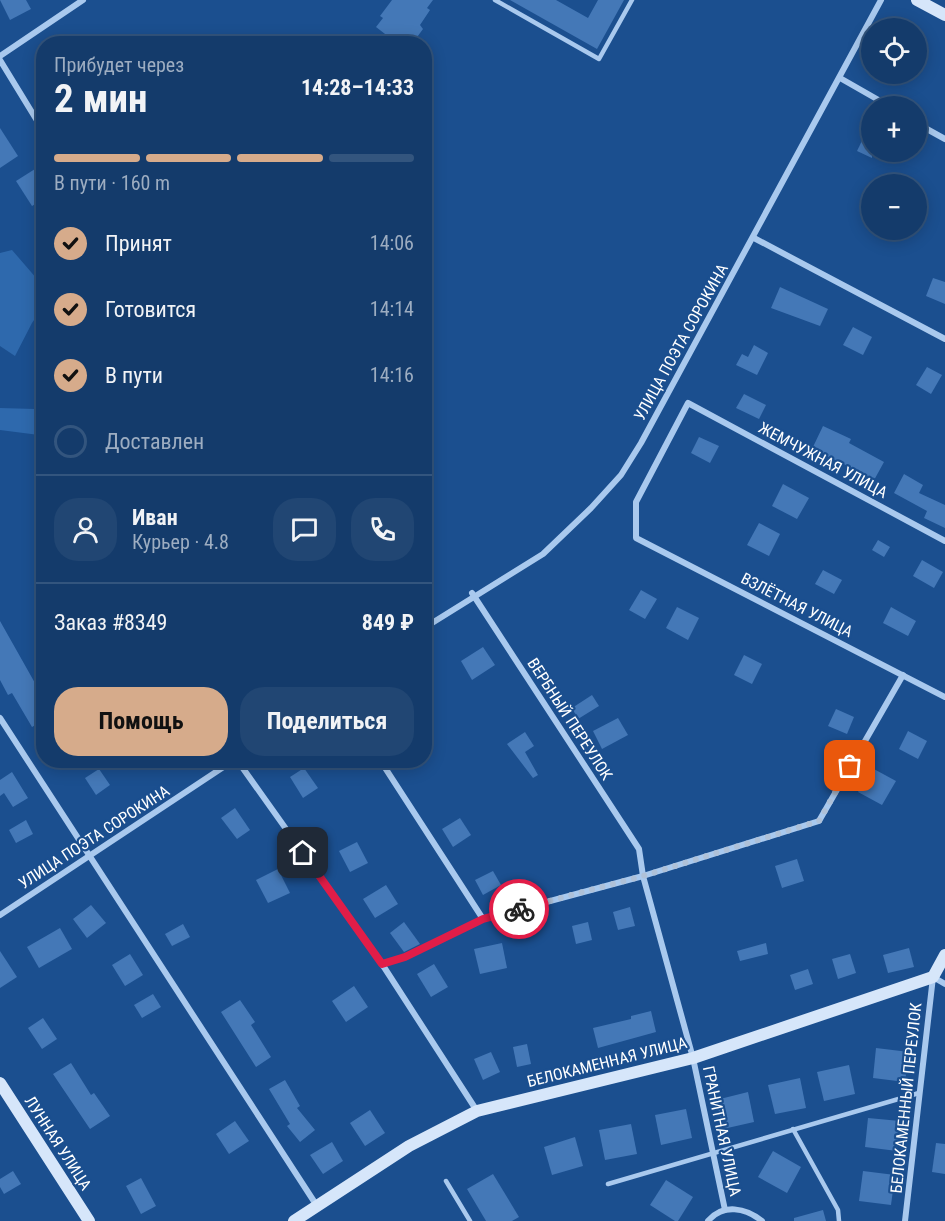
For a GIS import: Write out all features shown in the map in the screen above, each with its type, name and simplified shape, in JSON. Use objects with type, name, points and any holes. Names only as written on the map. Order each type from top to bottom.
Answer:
[{"type":"street","points":[[36,119],[0,58],[83,0]]},
{"type":"street","name":"УЛИЦА ПОЭТА СОРОКИНА","points":[[432,623],[543,555],[621,475],[754,238],[882,0]]},
{"type":"street","points":[[917,0],[945,15]]},
{"type":"street","points":[[840,78],[872,96]]},
{"type":"street","points":[[927,129],[945,139]]},
{"type":"street","points":[[754,238],[945,339]]},
{"type":"street","name":"ВЗЛЁТНАЯ УЛИЦА","points":[[688,403],[636,502],[636,538],[945,697]]},
{"type":"street","name":"ЖЕМЧУЖНАЯ УЛИЦА","points":[[688,403],[945,541]]},
{"type":"street","name":"ВЕРБНЫЙ ПЕРЕУЛОК","points":[[462,603],[473,593],[639,849],[643,876]]},
{"type":"street","points":[[382,964],[405,957],[483,919],[643,876],[819,821],[903,675]]},
{"type":"street","points":[[0,718],[317,1206]]},
{"type":"street","name":"УЛИЦА ПОЭТА СОРОКИНА","points":[[0,915],[223,768]]},
{"type":"street","points":[[241,768],[382,964],[477,1111]]},
{"type":"street","points":[[385,768],[483,919]]},
{"type":"street","name":"ГРАНИТНАЯ УЛИЦА","points":[[643,876],[693,1058],[724,1210]]},
{"type":"street","points":[[945,955],[933,977],[945,984]]},
{"type":"street","name":"БЕЛОКАМЕННАЯ УЛИЦА","points":[[294,1221],[409,1146],[477,1111],[693,1058],[933,977]]},
{"type":"street","name":"БЕЛОКАМЕННЫЙ ПЕРЕУЛОК","points":[[905,1221],[933,977]]},
{"type":"street","name":"ЛУННАЯ УЛИЦА","points":[[0,1083],[89,1221]]},
{"type":"street","name":"ГРАНИТНАЯ УЛИЦА","points":[[708,1221],[724,1210],[739,1209],[752,1213],[762,1221]]},
{"type":"lane","points":[[495,0],[598,59],[632,0]]},
{"type":"lane","points":[[608,1184],[919,1093]]},
{"type":"lane","points":[[793,1130],[838,1210],[839,1221]]},
{"type":"lane","points":[[447,1181],[470,1221]]},
{"type":"shaded area","points":[[12,250],[36,278],[36,317],[15,356],[0,346],[0,253]]},
{"type":"shaded area","points":[[0,408],[36,409],[36,435],[0,430]]},
{"type":"building","points":[[0,0],[26,0],[31,9],[10,20]]},
{"type":"building","points":[[392,0],[433,0],[427,8],[430,10],[420,25],[423,29],[418,36],[388,36],[376,27],[383,18],[380,16]]},
{"type":"building","points":[[510,0],[556,0],[588,18],[598,0],[624,0],[597,49]]},
{"type":"building","points":[[0,128],[18,156],[0,168]]},
{"type":"building","points":[[35,169],[36,204],[32,206],[16,181]]},
{"type":"building","points":[[933,278],[945,282],[945,304],[926,296]]},
{"type":"building","points":[[780,287],[828,309],[820,326],[771,308]]},
{"type":"building","points":[[853,327],[872,337],[863,355],[843,345]]},
{"type":"building","points":[[754,345],[768,353],[757,375],[736,365],[742,354],[748,357]]},
{"type":"building","points":[[927,367],[942,375],[931,394],[916,385]]},
{"type":"building","points":[[744,394],[766,405],[759,419],[736,408]]},
{"type":"building","points":[[823,426],[851,439],[849,443],[884,462],[873,482],[850,467],[812,449]]},
{"type":"building","points":[[699,437],[719,446],[710,463],[691,453]]},
{"type":"building","points":[[904,474],[923,485],[919,493],[945,505],[945,528],[924,518],[927,511],[894,493]]},
{"type":"building","points":[[783,484],[809,498],[797,519],[772,506]]},
{"type":"building","points":[[759,523],[780,534],[769,556],[747,545]]},
{"type":"building","points":[[878,540],[890,547],[884,557],[872,550]]},
{"type":"building","points":[[922,560],[943,572],[934,588],[913,576]]},
{"type":"building","points":[[823,570],[842,580],[834,594],[815,584]]},
{"type":"building","points":[[641,590],[657,599],[645,619],[629,610]]},
{"type":"building","points":[[677,607],[699,618],[688,640],[666,628]]},
{"type":"building","points":[[891,607],[916,621],[908,636],[883,623]]},
{"type":"building","points":[[0,621],[36,685],[36,725],[32,727],[12,693],[8,695],[0,680]]},
{"type":"building","points":[[483,647],[495,665],[472,680],[461,661]]},
{"type":"building","points":[[744,655],[762,664],[752,684],[734,675]]},
{"type":"building","points":[[592,695],[599,706],[578,719],[572,708]]},
{"type":"building","points":[[836,709],[854,717],[847,734],[828,726]]},
{"type":"building","points":[[618,718],[628,735],[602,749],[593,731]]},
{"type":"building","points":[[908,731],[927,741],[918,759],[899,749]]},
{"type":"building","points":[[525,732],[534,746],[525,752],[538,775],[533,778],[507,744]]},
{"type":"building","points":[[304,768],[318,788],[303,798],[290,777]]},
{"type":"building","points":[[872,768],[896,781],[882,805],[858,792]]},
{"type":"building","points":[[99,769],[110,785],[96,795],[85,778]]},
{"type":"building","points":[[12,772],[28,798],[13,807],[4,793],[0,796],[0,780]]},
{"type":"building","points":[[235,808],[250,830],[237,839],[221,818]]},
{"type":"building","points":[[460,818],[471,835],[453,847],[442,829]]},
{"type":"building","points":[[26,820],[33,834],[16,843],[9,830]]},
{"type":"building","points":[[357,842],[368,863],[350,872],[339,851]]},
{"type":"building","points":[[797,859],[804,881],[782,888],[775,866]]},
{"type":"building","points":[[278,869],[290,893],[268,903],[256,880]]},
{"type":"building","points":[[493,871],[501,885],[483,895],[475,880]]},
{"type":"building","points":[[386,885],[398,904],[375,918],[363,899]]},
{"type":"building","points":[[91,905],[106,923],[87,938],[73,919]]},
{"type":"building","points":[[630,907],[635,926],[618,930],[613,912]]},
{"type":"building","points":[[404,922],[420,944],[404,952],[390,933]]},
{"type":"building","points":[[588,922],[592,940],[576,944],[572,926]]},
{"type":"building","points":[[183,924],[190,937],[172,946],[165,934]]},
{"type":"building","points":[[60,928],[72,949],[39,968],[27,947]]},
{"type":"building","points":[[502,943],[507,968],[480,974],[474,949]]},
{"type":"building","points":[[766,943],[768,954],[740,961],[737,951]]},
{"type":"building","points":[[909,948],[914,967],[888,973],[883,955]]},
{"type":"building","points":[[0,951],[17,977],[0,988]]},
{"type":"building","points":[[130,954],[143,975],[125,986],[112,965]]},
{"type":"building","points":[[850,954],[856,973],[838,979],[832,959]]},
{"type":"building","points":[[434,964],[448,987],[431,997],[417,974]]},
{"type":"building","points":[[808,969],[813,984],[795,990],[790,975]]},
{"type":"building","points":[[354,986],[368,1007],[346,1022],[332,1001]]},
{"type":"building","points":[[153,994],[161,1007],[142,1018],[134,1005]]},
{"type":"building","points":[[240,1000],[255,1022],[251,1025],[271,1057],[256,1067],[221,1012]]},
{"type":"building","points":[[651,1011],[656,1032],[598,1048],[593,1028],[631,1019],[631,1016]]},
{"type":"building","points":[[43,1018],[57,1039],[42,1049],[28,1028]]},
{"type":"building","points":[[527,1044],[531,1064],[517,1067],[513,1047]]},
{"type":"building","points":[[876,1048],[909,1052],[905,1082],[873,1078]]},
{"type":"building","points":[[491,1052],[500,1072],[483,1080],[474,1059]]},
{"type":"building","points":[[71,1063],[91,1095],[94,1093],[110,1116],[90,1129],[53,1074]]},
{"type":"building","points":[[849,1065],[855,1094],[824,1101],[817,1072]]},
{"type":"building","points":[[800,1078],[806,1108],[775,1114],[768,1085]]},
{"type":"building","points":[[285,1080],[300,1106],[297,1108],[315,1130],[300,1142],[287,1126],[290,1124],[269,1089]]},
{"type":"building","points":[[748,1092],[754,1122],[723,1129],[716,1100]]},
{"type":"building","points":[[686,1109],[692,1138],[661,1145],[655,1115]]},
{"type":"building","points":[[370,1110],[385,1133],[365,1146],[350,1123]]},
{"type":"building","points":[[868,1118],[900,1121],[897,1151],[865,1147]]},
{"type":"building","points":[[235,1121],[249,1141],[229,1154],[216,1134]]},
{"type":"building","points":[[631,1124],[637,1154],[605,1160],[599,1130]]},
{"type":"building","points":[[575,1137],[583,1166],[552,1175],[544,1147]]},
{"type":"building","points":[[332,1142],[343,1161],[323,1174],[310,1155]]},
{"type":"building","points":[[936,1143],[945,1144],[945,1174],[932,1172]]},
{"type":"building","points":[[773,1151],[801,1167],[787,1193],[758,1177]]},
{"type":"building","points":[[13,1171],[21,1184],[4,1194],[0,1187],[0,1179]]},
{"type":"building","points":[[863,1171],[895,1175],[891,1205],[859,1201]]},
{"type":"building","points":[[493,1174],[519,1217],[512,1221],[486,1221],[467,1189]]},
{"type":"building","points":[[141,1178],[156,1206],[141,1214],[126,1186]]},
{"type":"building","points":[[666,1180],[693,1197],[678,1221],[650,1205]]},
{"type":"building","points":[[823,1210],[826,1221],[794,1221],[794,1218]]},
{"type":"way so far","points":[[519,909],[643,876],[819,821],[850,766]]},
{"type":"route","points":[[303,853],[382,964],[405,957],[483,919],[519,909]]}]
